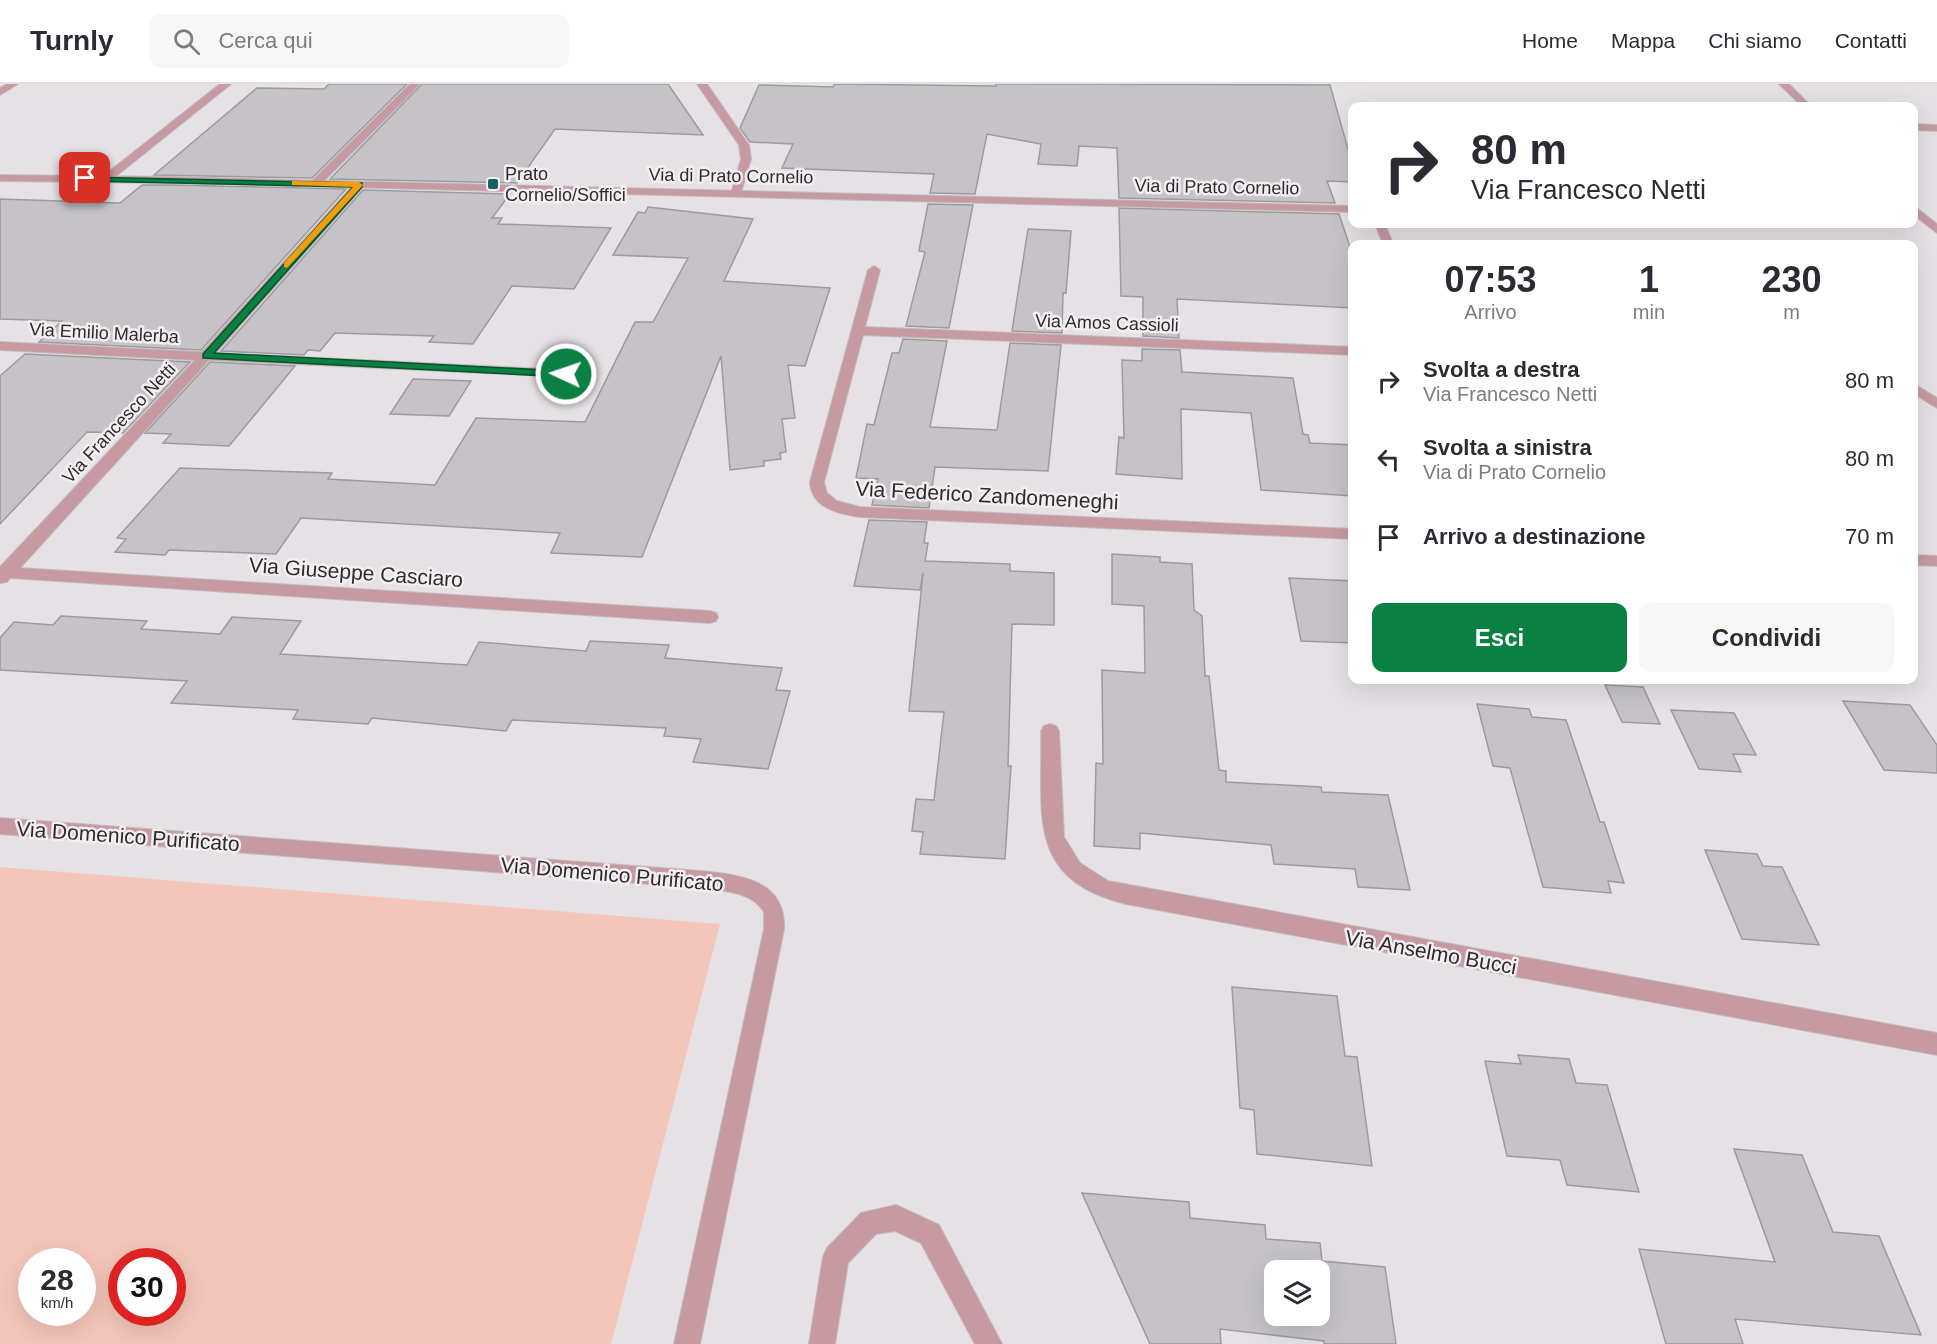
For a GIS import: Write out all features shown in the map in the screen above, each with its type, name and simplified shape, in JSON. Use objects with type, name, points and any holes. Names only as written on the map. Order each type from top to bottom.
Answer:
[{"type":"street","points":[[0,92],[13,84]]},
{"type":"street","points":[[106,179],[226,84]]},
{"type":"street","points":[[316,183],[415,84]]},
{"type":"street","points":[[702,84],[745,149],[745,163],[736,194]]},
{"type":"street","points":[[1784,84],[1803,102]]},
{"type":"street","points":[[1918,127],[1937,128]]},
{"type":"street","name":"Via di Prato Cornelio","points":[[0,178],[316,183],[1348,209]]},
{"type":"street","name":"Via Francesco Netti","points":[[2,574],[206,356],[359,185]]},
{"type":"street","points":[[1918,212],[1935,226]]},
{"type":"street","points":[[1918,225],[1935,226]]},
{"type":"street","name":"Via Federico Zandomeneghi","points":[[874,270],[860,331],[817,482],[820,495],[836,507],[860,512],[1348,534]]},
{"type":"street","name":"Via Amos Cassioli","points":[[860,331],[1348,351]]},
{"type":"street","name":"Via Emilio Malerba","points":[[0,346],[566,374]]},
{"type":"street","points":[[1918,391],[1937,404]]},
{"type":"street","points":[[1918,560],[1937,561]]},
{"type":"street","name":"Via Giuseppe Casciaro","points":[[2,574],[710,617]]},
{"type":"street","name":"Via Anselmo Bucci","points":[[1050,731],[1054,837],[1059,852],[1068,866],[1081,878],[1099,888],[1126,896],[1937,1044]]},
{"type":"street","name":"Via Domenico Purificato","points":[[0,826],[676,878],[741,886],[768,900],[774,910],[774,929],[687,1344]]},
{"type":"street","points":[[822,1344],[836,1257],[870,1222],[896,1218],[930,1234],[989,1344]]},
{"type":"shaded area","points":[[0,867],[720,924],[611,1344],[0,1344]]},
{"type":"building","points":[[329,84],[407,84],[312,178],[154,175],[257,88],[324,89]]},
{"type":"building","points":[[422,84],[668,84],[703,135],[555,129],[517,183],[330,179]]},
{"type":"building","points":[[834,84],[1330,85],[1348,149],[1348,182],[1327,181],[1335,203],[1119,198],[1117,148],[1079,146],[1077,166],[1038,164],[1041,144],[987,134],[975,194],[930,193],[934,174],[782,168],[793,144],[750,142],[740,128],[759,85],[833,87]]},
{"type":"building","points":[[142,185],[346,189],[201,350],[39,342],[62,321],[0,319],[0,199],[120,203]]},
{"type":"building","points":[[363,190],[510,194],[492,218],[502,218],[498,224],[611,228],[574,289],[512,286],[473,344],[429,342],[434,336],[335,333],[320,351],[308,350],[304,355],[221,351]]},
{"type":"building","points":[[928,204],[973,205],[949,328],[906,326],[925,252],[919,251]]},
{"type":"building","points":[[648,207],[753,219],[724,281],[830,288],[805,366],[788,365],[795,418],[782,419],[786,452],[780,453],[781,459],[764,461],[764,466],[730,470],[721,356],[642,557],[551,553],[560,533],[301,518],[276,554],[169,550],[165,555],[115,552],[126,539],[117,538],[180,468],[332,473],[328,479],[435,485],[476,418],[585,422],[635,322],[653,322],[688,258],[613,255],[638,212],[645,213]]},
{"type":"building","points":[[1119,208],[1339,214],[1348,241],[1348,308],[1177,299],[1179,338],[1143,336],[1143,297],[1121,296]]},
{"type":"building","points":[[1028,229],[1071,231],[1066,293],[1063,293],[1062,333],[1012,331]]},
{"type":"building","points":[[903,339],[947,341],[930,427],[997,430],[1010,343],[1061,345],[1048,471],[935,467],[929,508],[872,505],[878,479],[856,478],[867,424],[874,425],[892,353],[899,353]]},
{"type":"building","points":[[1142,349],[1180,350],[1182,372],[1293,378],[1303,434],[1308,435],[1310,443],[1348,445],[1348,496],[1261,490],[1251,413],[1181,409],[1182,479],[1116,474],[1119,437],[1124,438],[1122,360],[1142,361]]},
{"type":"building","points":[[25,354],[190,362],[123,433],[87,432],[0,524],[0,376]]},
{"type":"building","points":[[210,362],[295,366],[229,446],[163,443],[171,434],[145,433]]},
{"type":"building","points":[[413,379],[471,381],[449,416],[390,414]]},
{"type":"building","points":[[869,520],[927,522],[924,543],[928,543],[925,561],[1010,564],[1010,571],[1054,573],[1054,625],[1012,624],[1008,766],[1011,766],[1005,859],[920,854],[923,832],[912,831],[916,799],[934,800],[944,712],[909,711],[923,573],[920,590],[854,586]]},
{"type":"building","points":[[1112,554],[1160,557],[1160,562],[1192,564],[1194,610],[1202,616],[1205,676],[1209,676],[1219,770],[1226,771],[1226,782],[1321,787],[1322,792],[1388,795],[1410,890],[1358,887],[1355,869],[1274,864],[1271,845],[1140,833],[1140,849],[1094,846],[1096,763],[1103,764],[1102,670],[1145,673],[1144,606],[1112,604]]},
{"type":"building","points":[[1289,578],[1348,581],[1348,643],[1301,641]]},
{"type":"building","points":[[61,616],[147,621],[141,629],[220,634],[232,617],[301,621],[280,654],[467,665],[479,642],[586,651],[590,641],[669,645],[665,658],[782,668],[776,690],[790,691],[768,769],[693,762],[701,739],[664,736],[666,728],[512,720],[506,731],[372,718],[368,724],[293,719],[298,710],[171,703],[187,681],[0,670],[0,638],[14,622],[53,625]]},
{"type":"building","points":[[1605,685],[1643,687],[1660,724],[1622,722]]},
{"type":"building","points":[[1843,701],[1910,705],[1937,745],[1937,773],[1884,770]]},
{"type":"building","points":[[1477,704],[1529,709],[1532,717],[1566,720],[1600,822],[1604,822],[1624,883],[1608,881],[1611,893],[1543,887],[1510,768],[1493,766]]},
{"type":"building","points":[[1671,710],[1734,713],[1756,755],[1733,754],[1741,772],[1699,769]]},
{"type":"building","points":[[1705,850],[1757,854],[1763,866],[1782,867],[1819,945],[1742,939]]},
{"type":"building","points":[[1232,987],[1337,996],[1345,1056],[1357,1057],[1372,1166],[1257,1154],[1254,1110],[1240,1108]]},
{"type":"building","points":[[1518,1055],[1569,1059],[1576,1083],[1607,1085],[1639,1192],[1567,1185],[1560,1160],[1507,1156],[1485,1061],[1521,1064]]},
{"type":"building","points":[[1734,1149],[1802,1155],[1833,1232],[1879,1236],[1921,1335],[1735,1319],[1743,1344],[1666,1344],[1639,1249],[1775,1262]]},
{"type":"building","points":[[1082,1193],[1189,1202],[1190,1218],[1265,1225],[1266,1239],[1320,1243],[1322,1260],[1264,1260],[1264,1326],[1330,1326],[1330,1262],[1385,1267],[1396,1344],[1324,1344],[1324,1341],[1220,1329],[1221,1344],[1150,1344]]},
{"type":"slow traffic","points":[[287,265],[359,185],[294,183]]},
{"type":"place","name":"Prato Cornelio/Soffici","points":[[493,184]]},
{"type":"route","points":[[85,178],[359,185],[206,356],[566,374]]}]
